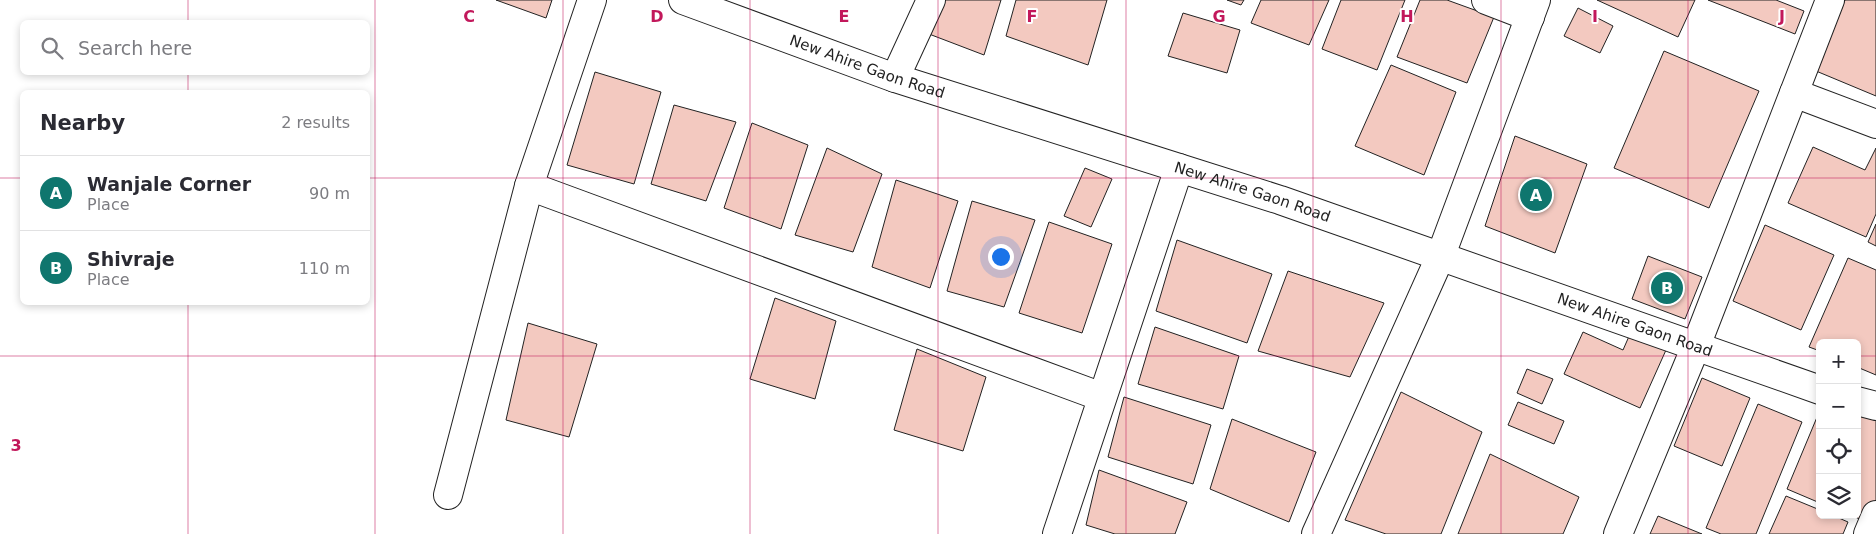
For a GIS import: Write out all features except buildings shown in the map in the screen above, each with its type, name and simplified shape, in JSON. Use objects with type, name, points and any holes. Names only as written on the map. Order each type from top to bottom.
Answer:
[{"type":"street","points":[[448,495],[529,186],[592,0]]},
{"type":"street","name":"New Ahire Gaon Road","points":[[684,0],[895,78],[1179,168],[1441,256],[1816,389]]},
{"type":"street","points":[[895,78],[931,0]]},
{"type":"street","points":[[1316,534],[1441,256],[1533,8],[1486,0]]},
{"type":"street","points":[[1618,534],[1696,346],[1830,0]]},
{"type":"street","points":[[1794,93],[1876,124]]},
{"type":"street","points":[[1057,534],[1179,168]]},
{"type":"street","points":[[529,186],[1102,397]]},
{"type":"street","points":[[1861,402],[1876,406]]},
{"type":"street","points":[[1868,534],[1876,515]]},
{"type":"place","name":"Wanjale Corner","points":[[1536,195]]},
{"type":"place","name":"Shivraje","points":[[1667,288]]}]
